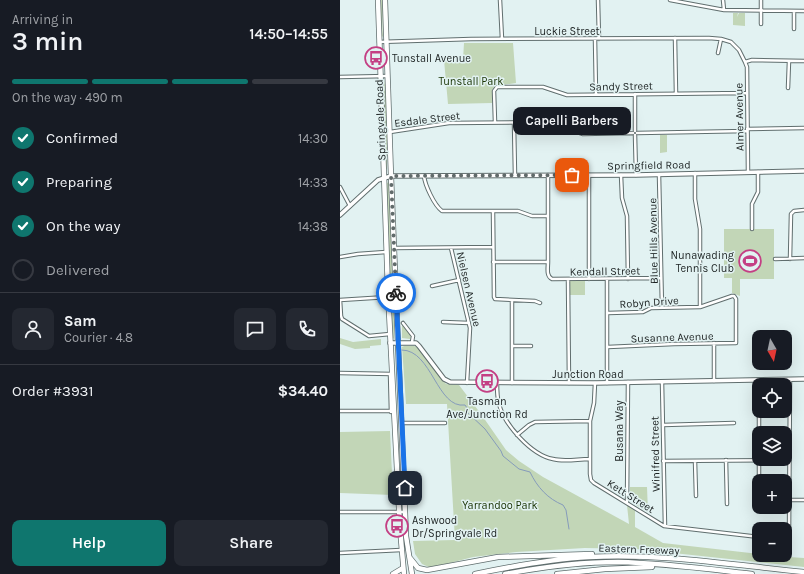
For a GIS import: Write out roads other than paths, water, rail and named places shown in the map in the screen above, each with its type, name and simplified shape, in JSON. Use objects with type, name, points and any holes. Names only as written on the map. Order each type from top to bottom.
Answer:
[{"type":"highway","name":"Springvale Road","points":[[378,0],[391,374],[401,550],[404,574]]},
{"type":"highway","name":"Springvale Road","points":[[385,0],[405,512],[412,574]]},
{"type":"highway","points":[[410,558],[416,566],[421,569],[438,569],[487,559],[518,556],[607,554],[682,560]]},
{"type":"highway","name":"Eastern Freeway","points":[[475,574],[541,562],[589,557],[633,557],[682,560],[804,572]]},
{"type":"highway","name":"Eastern Freeway","points":[[505,574],[584,563],[632,563],[752,574]]},
{"type":"highway","points":[[557,574],[618,568],[684,567]]},
{"type":"highway","points":[[393,574],[404,568]]},
{"type":"highway","points":[[428,574],[438,569]]},
{"type":"main road","name":"Springfield Road","points":[[383,177],[424,175],[636,175],[804,171]]},
{"type":"main road","points":[[340,215],[383,177]]},
{"type":"main road","points":[[390,343],[412,342]]},
{"type":"main road","name":"Junction Road","points":[[412,342],[419,346],[446,381],[467,383],[595,383],[752,380]]},
{"type":"main road","name":"Junction Road","points":[[792,380],[804,379]]},
{"type":"street","points":[[500,0],[502,39]]},
{"type":"street","points":[[598,0],[599,39]]},
{"type":"street","points":[[670,0],[724,10],[804,11]]},
{"type":"street","points":[[723,0],[724,10]]},
{"type":"street","points":[[761,0],[761,24]]},
{"type":"street","points":[[794,11],[794,29]]},
{"type":"street","points":[[675,38],[676,93]]},
{"type":"street","name":"Luckie Street","points":[[379,42],[502,39],[720,39],[731,42],[736,47],[745,62]]},
{"type":"street","points":[[595,39],[596,94]]},
{"type":"street","points":[[718,53],[720,39]]},
{"type":"street","points":[[745,62],[752,60],[804,62]]},
{"type":"street","points":[[788,88],[789,61]]},
{"type":"street","name":"Almer Avenue","points":[[745,62],[748,172]]},
{"type":"street","points":[[340,77],[388,76]]},
{"type":"street","name":"Sandy Street","points":[[495,122],[494,92],[497,87],[543,87],[567,95],[747,93]]},
{"type":"street","points":[[635,94],[636,175]]},
{"type":"street","name":"Esdale Street","points":[[389,132],[449,123],[495,122],[548,122],[583,134],[804,128]]},
{"type":"street","points":[[514,122],[515,175]]},
{"type":"street","points":[[752,229],[752,204],[758,192],[758,172]]},
{"type":"street","points":[[695,173],[695,199],[700,230],[700,307]]},
{"type":"street","name":"Blue Hills Avenue","points":[[659,174],[662,308]]},
{"type":"street","points":[[424,175],[434,203],[442,211],[518,212],[532,216],[548,216]]},
{"type":"street","points":[[493,262],[548,262],[548,175]]},
{"type":"street","points":[[589,175],[589,279]]},
{"type":"street","points":[[621,175],[622,198],[627,216],[628,279]]},
{"type":"street","points":[[340,187],[351,206]]},
{"type":"street","points":[[790,258],[791,214],[794,210],[804,210]]},
{"type":"street","points":[[493,212],[495,299],[540,302]]},
{"type":"street","points":[[394,248],[493,248]]},
{"type":"street","name":"Nielsen Avenue","points":[[451,248],[471,332],[467,383]]},
{"type":"street","points":[[340,257],[386,252]]},
{"type":"street","points":[[775,259],[804,258]]},
{"type":"street","name":"Kendall Street","points":[[548,262],[548,276],[550,278],[662,278]]},
{"type":"street","points":[[568,279],[568,383]]},
{"type":"street","points":[[607,279],[607,382]]},
{"type":"street","points":[[432,286],[459,280]]},
{"type":"street","name":"Robyn Drive","points":[[608,313],[642,312],[651,308],[700,307],[734,296],[736,298],[736,343]]},
{"type":"street","points":[[388,297],[340,300],[342,319],[369,336],[390,334]]},
{"type":"street","points":[[512,300],[512,383]]},
{"type":"street","points":[[443,322],[469,323]]},
{"type":"street","points":[[403,323],[413,336],[412,342]]},
{"type":"street","points":[[714,343],[714,381]]},
{"type":"street","name":"Susanne Avenue","points":[[608,347],[736,343]]},
{"type":"street","points":[[512,346],[531,346]]},
{"type":"street","points":[[340,373],[391,374]]},
{"type":"street","name":"Busana Way","points":[[627,503],[628,382]]},
{"type":"street","name":"Winifred Street","points":[[662,382],[665,526]]},
{"type":"street","points":[[497,383],[500,409],[524,443],[532,449],[552,459],[589,459]]},
{"type":"street","name":"Kett Street","points":[[595,383],[594,403],[590,421],[589,459],[591,480],[665,526],[752,536]]},
{"type":"street","points":[[340,411],[393,412]]},
{"type":"street","points":[[517,435],[535,422],[590,421]]},
{"type":"street","points":[[402,423],[445,423]]},
{"type":"street","points":[[662,425],[734,423]]},
{"type":"street","points":[[726,460],[727,504]]},
{"type":"street","points":[[663,461],[752,460]]},
{"type":"street","points":[[695,461],[696,496]]},
{"type":"street","points":[[792,500],[804,500]]},
{"type":"street","points":[[340,512],[405,512]]},
{"type":"street","points":[[340,552],[401,550]]},
{"type":"waterway","points":[[402,350],[412,353],[421,359],[448,398],[455,404],[465,405],[467,412],[485,429],[503,456],[519,469],[530,472],[536,483],[544,492],[552,499],[563,505],[566,510],[569,529]]},
{"type":"place","name":"Tunstall Avenue","points":[[376,58]]},
{"type":"place","name":"Capelli Barbers","points":[[572,175]]},
{"type":"place","name":"Nunawading Tennis Club","points":[[750,261]]},
{"type":"place","name":"Tasman Ave/Junction Rd","points":[[487,381]]},
{"type":"place","name":"Ashwood Dr/Springvale Rd","points":[[397,526]]},
{"type":"park label","name":"Tunstall Park","points":[[471,81]]},
{"type":"park label","name":"Yarrandoo Park","points":[[500,505]]}]
